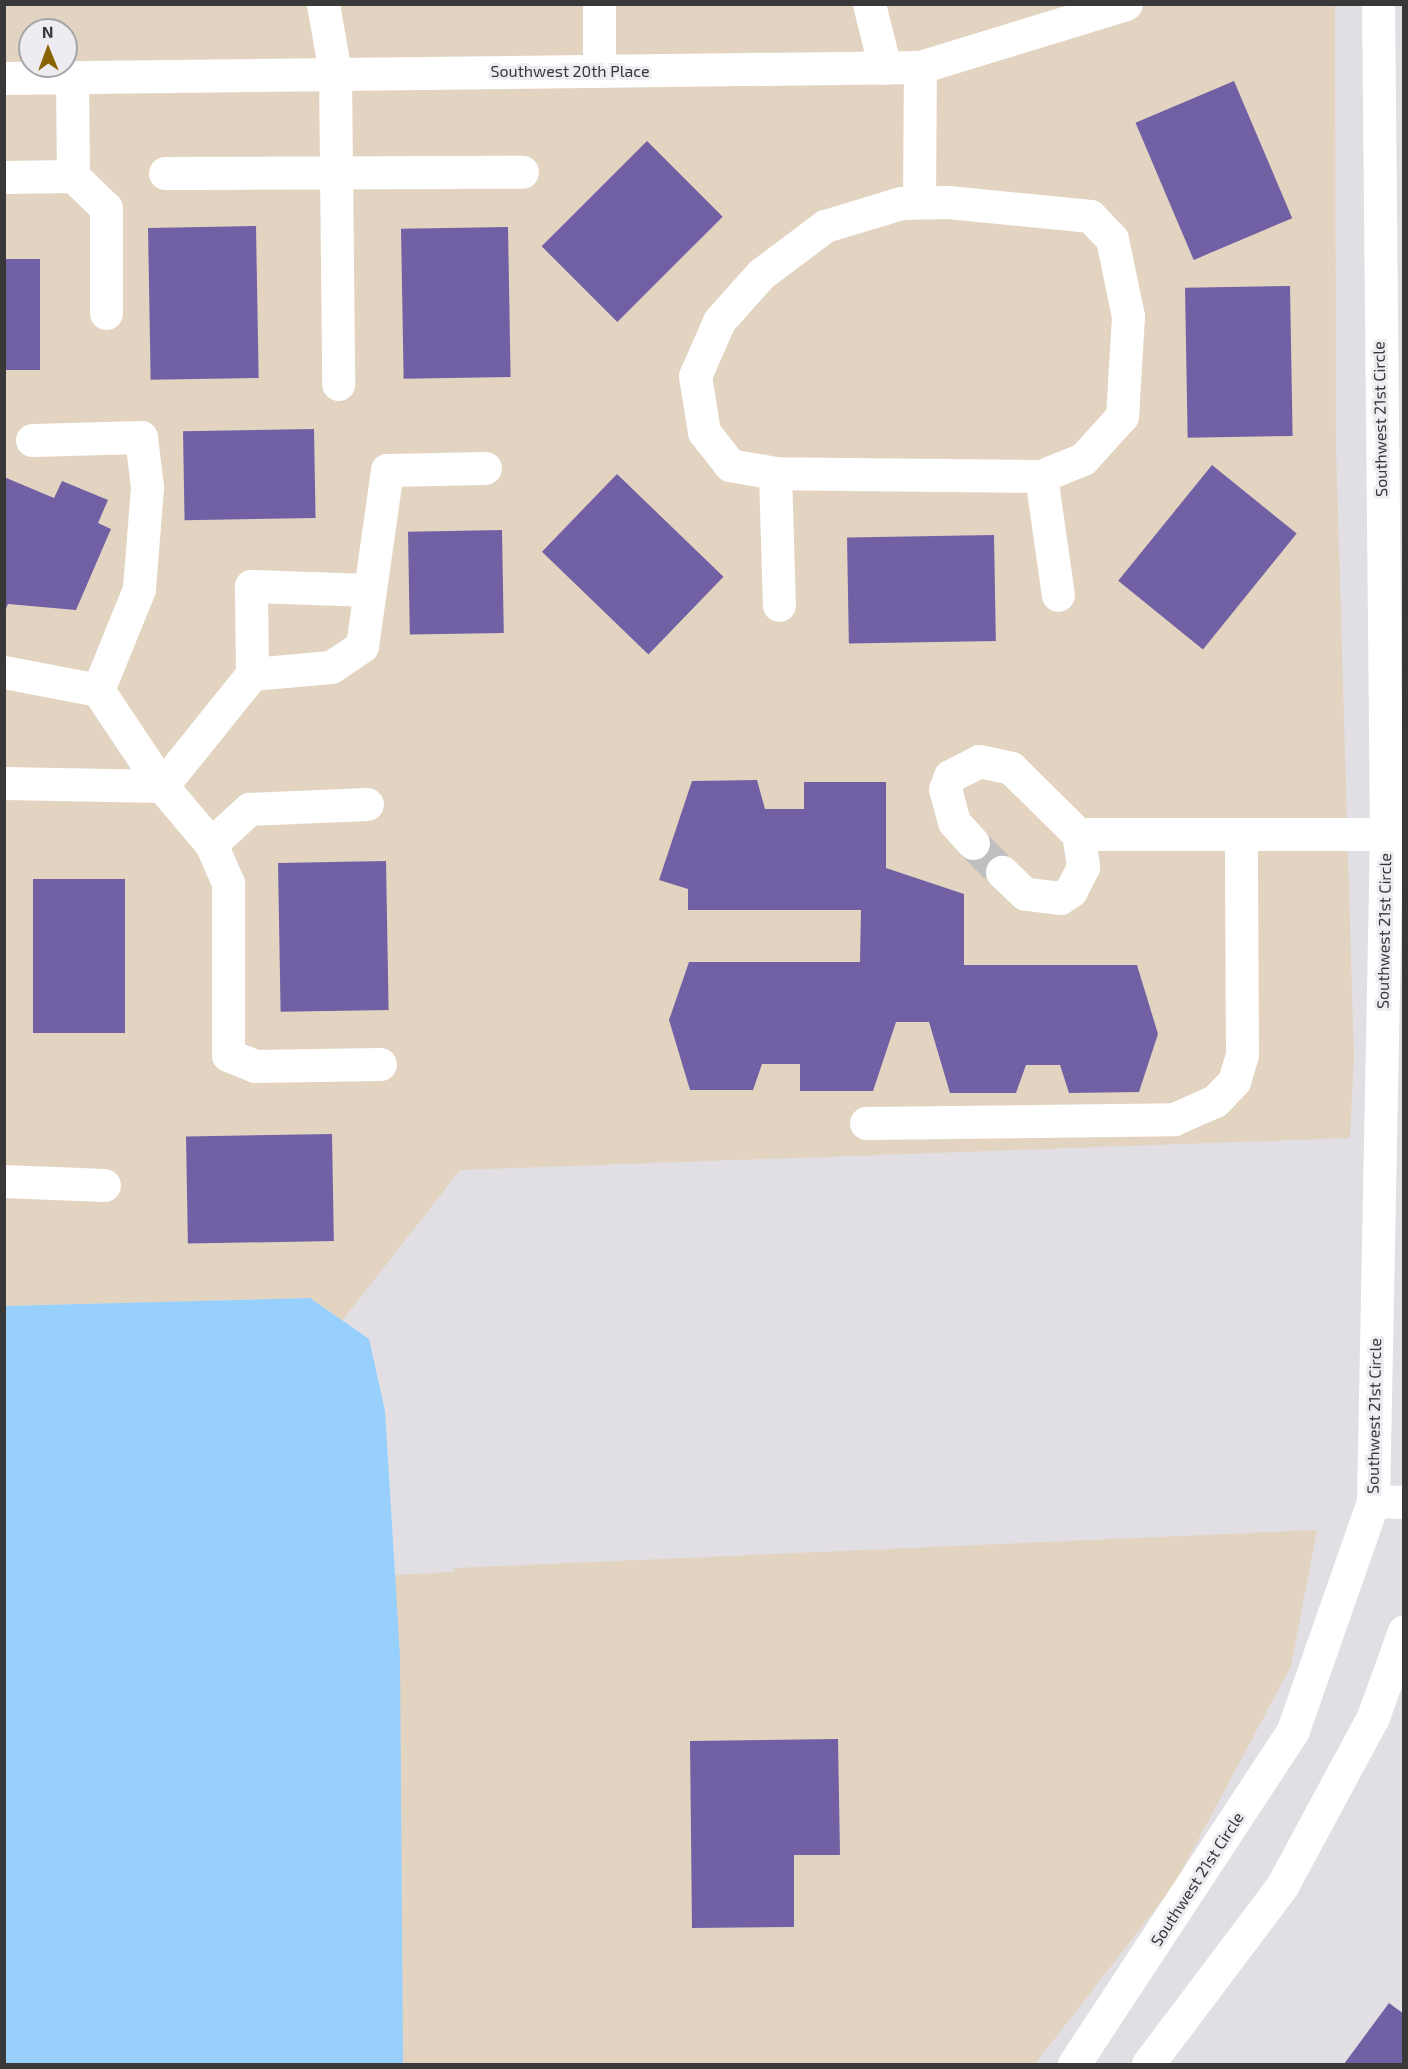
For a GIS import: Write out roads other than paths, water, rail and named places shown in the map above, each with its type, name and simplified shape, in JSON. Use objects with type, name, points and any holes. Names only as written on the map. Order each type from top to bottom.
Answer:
[{"type":"street","points":[[323,4],[335,73],[338,384]]},
{"type":"street","points":[[599,4],[599,71]]},
{"type":"street","points":[[869,4],[885,68]]},
{"type":"street","name":"Southwest 20th Place","points":[[78,77],[920,67],[1126,4]]},
{"type":"street","name":"Southwest 21st Circle","points":[[1074,2064],[1293,1730],[1388,1502],[1395,834],[1378,4]]},
{"type":"street","points":[[919,201],[920,67]]},
{"type":"street","points":[[72,78],[73,176]]},
{"type":"street","points":[[165,173],[522,172]]},
{"type":"street","points":[[4,177],[73,176],[106,208],[106,313]]},
{"type":"street","points":[[919,201],[1090,216],[1112,239],[1128,316],[1122,416],[1083,459],[1041,476],[775,473],[730,465],[704,432],[695,376],[719,321],[761,274],[825,226],[919,201]]},
{"type":"street","points":[[32,440],[141,437],[147,487],[139,589],[98,690]]},
{"type":"street","points":[[252,674],[331,667],[362,646],[387,471],[485,468]]},
{"type":"street","points":[[775,473],[779,605]]},
{"type":"street","points":[[1041,476],[1058,595]]},
{"type":"street","points":[[162,786],[252,674],[251,586],[369,590]]},
{"type":"street","points":[[4,672],[98,690],[162,786],[211,844],[228,883],[228,1055],[255,1066],[380,1064]]},
{"type":"street","points":[[973,843],[954,822],[945,789],[950,776],[979,761],[1011,768],[1078,834],[1083,867],[1071,891],[1060,898],[1025,894],[1002,872]]},
{"type":"street","points":[[4,783],[162,786]]},
{"type":"street","points":[[211,844],[249,809],[367,804]]},
{"type":"street","points":[[1078,834],[1395,834]]},
{"type":"street","points":[[866,1124],[1174,1119],[1215,1101],[1234,1081],[1242,1055],[1241,834]]},
{"type":"street","points":[[4,1181],[104,1185]]},
{"type":"street","points":[[1148,2064],[1282,1886],[1373,1717],[1404,1631]]},
{"type":"water","points":[[310,1298],[369,1339],[385,1411],[400,1656],[403,2064],[5,2064],[5,1306]]},
{"type":"tunnel","points":[[973,843],[1002,872]]}]
